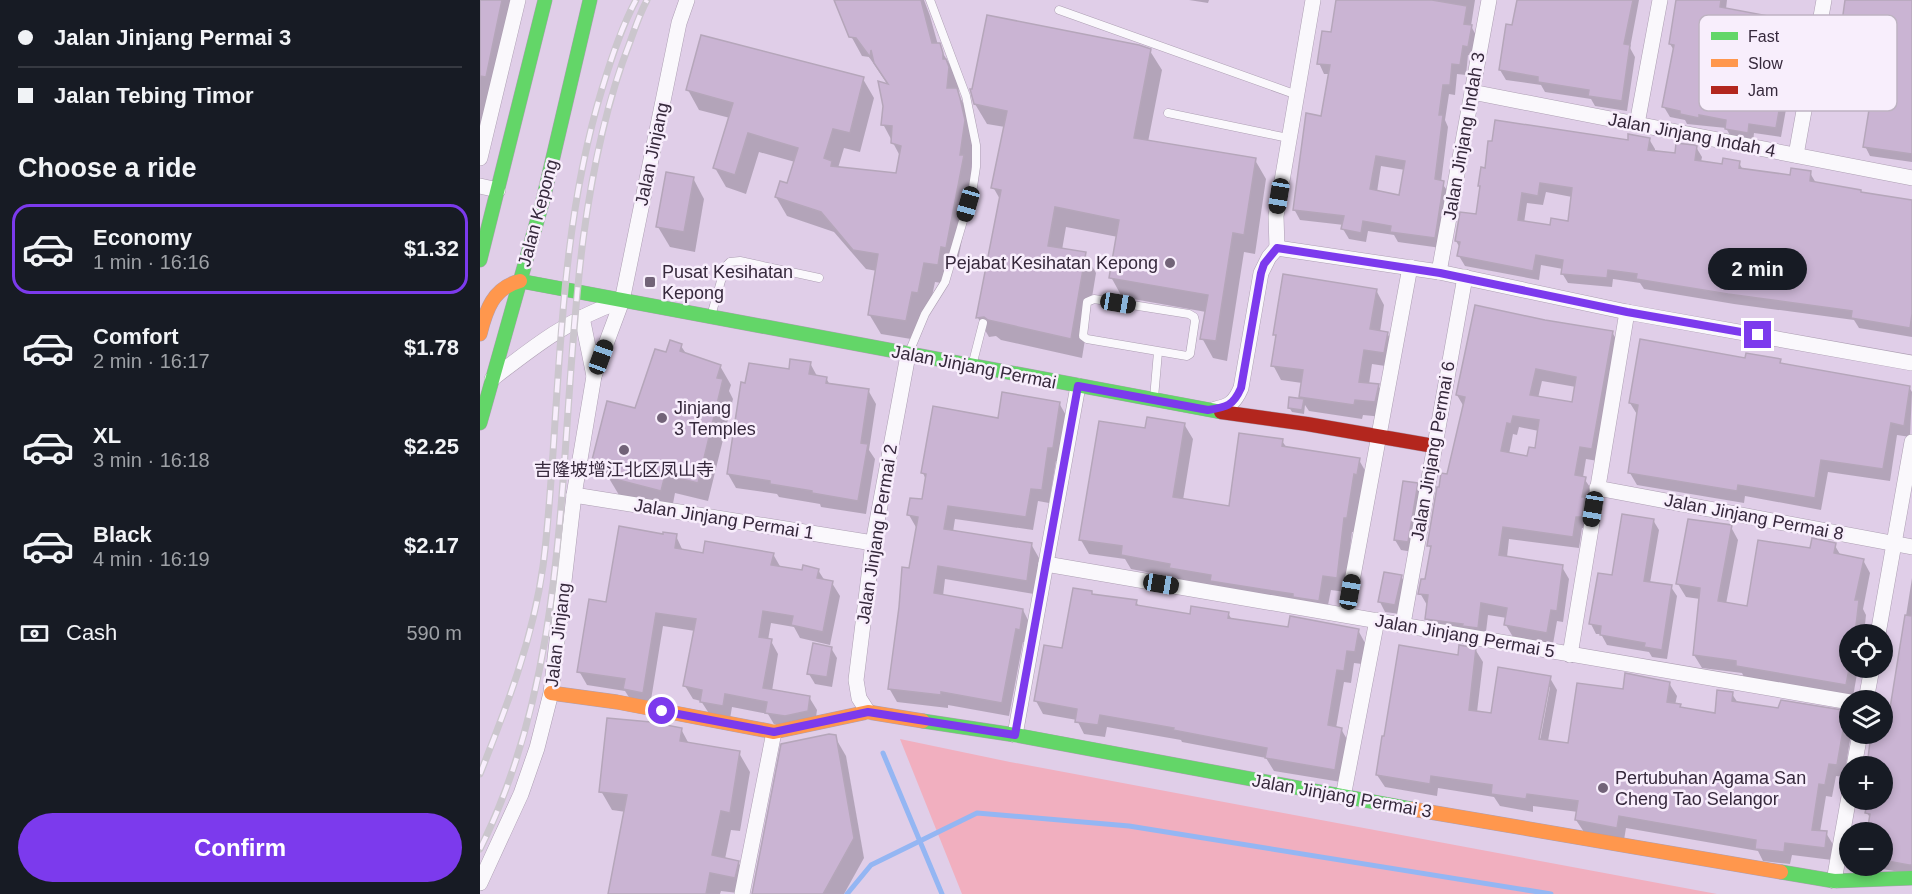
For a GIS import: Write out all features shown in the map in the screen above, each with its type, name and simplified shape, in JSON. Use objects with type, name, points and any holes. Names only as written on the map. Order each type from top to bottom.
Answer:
[{"type":"street","points":[[480,158],[518,0]]},
{"type":"street","points":[[480,260],[545,0]]},
{"type":"street","name":"Jalan Kepong","points":[[480,423],[543,200],[590,0]]},
{"type":"street","name":"Jalan Jinjang","points":[[480,884],[521,794],[537,748],[551,693],[574,495],[594,376],[622,301],[679,23],[687,0]]},
{"type":"street","points":[[1208,410],[1226,407],[1235,401],[1241,388],[1261,273],[1264,264],[1277,248],[1276,216],[1313,0]]},
{"type":"street","name":"Jalan Jinjang Indah 3","points":[[1440,273],[1489,0]]},
{"type":"street","points":[[1637,124],[1660,0]]},
{"type":"street","points":[[1821,15],[1824,0]]},
{"type":"street","name":"Jalan Jinjang Indah 4","points":[[1473,92],[1912,178]]},
{"type":"street","points":[[1796,155],[1804,111]]},
{"type":"street","points":[[480,186],[498,190]]},
{"type":"street","points":[[1277,248],[1410,267],[1627,312],[1912,363]]},
{"type":"street","points":[[1346,614],[1410,267]]},
{"type":"street","name":"Jalan Jinjang Permai 6","points":[[1403,624],[1465,278]]},
{"type":"street","points":[[480,334],[486,312],[499,289],[509,282],[520,281]]},
{"type":"street","name":"Jalan Jinjang Permai","points":[[520,281],[1208,410],[1434,446]]},
{"type":"street","points":[[492,380],[543,340],[582,317],[622,301]]},
{"type":"street","points":[[1570,655],[1627,312]]},
{"type":"street","name":"Jalan Jinjang","points":[[582,317],[594,376]]},
{"type":"street","name":"Jalan Jinjang Permai 2","points":[[868,712],[859,698],[856,680],[873,543],[908,354]]},
{"type":"street","points":[[1015,735],[1078,386]]},
{"type":"street","points":[[1880,624],[1912,442]]},
{"type":"street","name":"Jalan Jinjang Permai 8","points":[[1597,488],[1912,547]]},
{"type":"street","name":"Jalan Jinjang Permai 1","points":[[574,495],[873,543]]},
{"type":"street","name":"Jalan Jinjang Permai 5","points":[[1046,564],[1839,700]]},
{"type":"street","points":[[1343,797],[1377,620]]},
{"type":"street","name":"Jalan Jinjang Permai 3","points":[[551,693],[618,702],[774,732],[868,712],[1015,735],[1343,797],[1833,880],[1912,878]]},
{"type":"street","points":[[742,894],[774,732]]},
{"type":"street","points":[[1833,880],[1846,810]]},
{"type":"lane","points":[[908,354],[926,314],[945,282],[973,187],[976,167],[976,145],[966,96],[930,0]]},
{"type":"lane","points":[[1059,10],[1298,95]]},
{"type":"lane","points":[[1168,113],[1288,138]]},
{"type":"lane","points":[[711,317],[725,267],[730,262],[740,261],[819,278]]},
{"type":"lane","points":[[1094,299],[1189,314],[1194,317],[1190,354],[1187,356],[1158,352],[1088,339],[1083,336],[1087,302],[1094,299]]},
{"type":"lane","points":[[971,367],[983,323]]},
{"type":"lane","points":[[1154,400],[1158,352]]},
{"type":"shaded area","points":[[900,739],[1010,762],[1717,894],[962,894]]},
{"type":"building","points":[[480,0],[502,0],[486,77],[480,76]]},
{"type":"building","points":[[834,0],[921,0],[932,43],[940,43],[943,59],[946,59],[949,67],[947,88],[957,88],[965,120],[960,155],[964,155],[946,248],[941,247],[938,265],[924,263],[918,293],[912,292],[906,321],[868,315],[878,254],[853,250],[821,212],[775,197],[780,181],[787,183],[798,148],[748,133],[735,175],[713,168],[733,103],[686,90],[701,35],[864,77],[850,133],[833,129],[824,158],[832,161],[831,166],[896,173],[901,146],[891,143],[892,126],[881,125],[883,106],[878,81],[888,84],[874,63],[871,50],[870,57],[856,38],[849,37]]},
{"type":"building","points":[[1336,0],[1432,0],[1467,6],[1464,24],[1472,25],[1468,47],[1463,46],[1460,65],[1452,64],[1450,85],[1443,85],[1439,115],[1443,115],[1435,179],[1444,181],[1435,238],[1390,232],[1391,226],[1363,221],[1361,233],[1341,229],[1344,216],[1293,210],[1306,113],[1321,116],[1330,65],[1317,64],[1322,31],[1331,32]],"holes":[[[1376,156],[1405,161],[1399,195],[1370,189]]]},
{"type":"building","points":[[1517,0],[1633,0],[1624,44],[1630,45],[1622,101],[1588,96],[1589,90],[1538,82],[1538,77],[1499,70],[1506,24],[1512,25]]},
{"type":"building","points":[[1676,0],[1721,0],[1720,7],[1763,15],[1699,15],[1699,111],[1779,111],[1776,128],[1749,124],[1748,133],[1725,129],[1726,120],[1699,115],[1699,118],[1662,107],[1674,45],[1669,44]]},
{"type":"building","points":[[1845,0],[1912,0],[1912,154],[1863,147],[1869,111],[1897,111],[1897,15],[1843,15]]},
{"type":"building","points":[[987,15],[1151,49],[1134,138],[1256,158],[1244,235],[1233,233],[1216,341],[1200,339],[1208,295],[1109,278],[1119,220],[1055,207],[1048,246],[1086,252],[1071,339],[988,320],[984,317],[976,318],[1001,190],[991,188],[1007,111],[974,104],[970,89],[972,89]]},
{"type":"building","points":[[1495,120],[1628,140],[1628,134],[1650,138],[1648,150],[1675,153],[1676,143],[1694,145],[1697,146],[1695,160],[1722,164],[1723,158],[1740,161],[1739,168],[1790,175],[1791,168],[1811,171],[1810,181],[1912,200],[1910,328],[1851,318],[1852,311],[1636,279],[1637,274],[1608,270],[1607,278],[1561,274],[1563,260],[1536,255],[1533,271],[1457,256],[1460,242],[1455,241],[1460,212],[1476,214],[1481,167],[1485,168],[1488,141],[1492,141]],"holes":[[[1540,183],[1572,188],[1568,221],[1551,218],[1550,225],[1518,220],[1522,193],[1538,196]]]},
{"type":"building","points":[[666,172],[694,177],[684,232],[656,227]]},
{"type":"building","points":[[1283,274],[1377,289],[1370,329],[1388,332],[1384,353],[1364,350],[1359,382],[1379,384],[1375,402],[1355,400],[1354,405],[1299,397],[1303,370],[1271,366],[1276,335],[1273,335]]},
{"type":"building","points":[[1475,305],[1613,331],[1592,449],[1580,447],[1575,475],[1586,477],[1582,497],[1585,497],[1582,517],[1576,517],[1573,537],[1503,527],[1499,555],[1563,565],[1557,611],[1551,610],[1547,633],[1504,625],[1507,608],[1481,603],[1478,628],[1425,619],[1428,595],[1418,594],[1421,579],[1425,579],[1431,546],[1427,546],[1437,487],[1439,487],[1441,473],[1447,474],[1465,397],[1456,395]],"holes":[[[1536,369],[1576,377],[1572,402],[1530,395]],[[1513,416],[1539,420],[1535,448],[1529,447],[1527,456],[1501,451],[1507,423],[1511,424]]]},
{"type":"building","points":[[1640,339],[1745,358],[1746,353],[1781,359],[1780,363],[1910,386],[1904,426],[1891,423],[1883,469],[1821,460],[1815,498],[1738,485],[1737,491],[1628,473],[1638,405],[1629,403]]},
{"type":"building","name":"Jinjang 3 Temples","points":[[670,340],[682,344],[680,351],[721,365],[717,378],[723,379],[698,483],[665,475],[661,491],[607,477],[610,464],[592,460],[607,401],[635,408],[655,349],[666,352]]},
{"type":"building","points":[[790,359],[811,362],[809,374],[827,377],[826,383],[869,389],[861,443],[868,444],[858,501],[770,484],[770,481],[727,474],[741,382],[745,383],[749,363],[789,369]]},
{"type":"building","points":[[1002,392],[1060,402],[1053,448],[1048,448],[1042,490],[1031,489],[1026,517],[948,506],[944,529],[1032,543],[1027,581],[938,566],[934,593],[1023,609],[1020,630],[1016,629],[1002,703],[941,692],[941,695],[888,689],[902,567],[909,568],[918,517],[907,515],[910,498],[922,499],[926,474],[921,473],[933,406],[998,418]]},
{"type":"building","points":[[1289,397],[1304,399],[1302,410],[1288,408]]},
{"type":"building","points":[[1147,417],[1185,423],[1173,497],[1229,506],[1239,433],[1283,439],[1282,446],[1360,458],[1357,475],[1354,474],[1347,518],[1344,518],[1337,578],[1323,576],[1319,601],[1293,597],[1293,594],[1210,581],[1211,575],[1169,568],[1170,564],[1121,555],[1122,546],[1079,540],[1099,421],[1145,428]]},
{"type":"building","points":[[1403,481],[1418,483],[1408,542],[1394,540]]},
{"type":"building","points":[[1622,514],[1654,519],[1644,581],[1672,585],[1662,650],[1644,647],[1645,643],[1600,635],[1601,626],[1589,624],[1598,573],[1612,575]]},
{"type":"building","points":[[1688,519],[1732,525],[1718,601],[1747,606],[1758,540],[1810,548],[1812,538],[1836,543],[1834,553],[1864,559],[1855,600],[1859,600],[1856,624],[1839,624],[1839,678],[1847,678],[1846,685],[1736,666],[1736,661],[1693,655],[1700,588],[1676,584]]},
{"type":"building","points":[[619,526],[663,534],[663,532],[677,534],[675,548],[703,553],[705,541],[774,553],[771,565],[802,570],[803,565],[819,569],[817,578],[833,581],[823,632],[791,625],[793,616],[763,611],[759,637],[772,639],[763,688],[810,696],[808,711],[785,716],[765,713],[767,702],[725,694],[723,706],[700,702],[702,690],[683,686],[696,619],[656,613],[643,693],[623,689],[625,679],[577,672],[589,599],[606,602]]},
{"type":"building","points":[[1384,572],[1402,575],[1395,605],[1378,602]]},
{"type":"building","points":[[1073,588],[1092,591],[1092,594],[1137,600],[1136,605],[1190,614],[1191,606],[1229,612],[1228,618],[1288,627],[1290,616],[1359,629],[1355,652],[1347,651],[1344,671],[1337,670],[1328,725],[1342,728],[1335,770],[1265,758],[1267,748],[1173,730],[1174,728],[1100,715],[1098,725],[1075,722],[1077,709],[1034,701],[1044,645],[1062,648]]},
{"type":"building","points":[[1905,615],[1912,616],[1912,865],[1893,862],[1893,822],[1869,822],[1870,814],[1865,813],[1866,810],[1893,810],[1893,756],[1868,756],[1870,744],[1893,744],[1893,690]]},
{"type":"building","points":[[813,643],[832,647],[827,677],[807,674]]},
{"type":"building","points":[[1399,645],[1458,655],[1459,645],[1476,648],[1469,710],[1491,713],[1498,667],[1551,676],[1539,739],[1568,743],[1577,683],[1623,689],[1625,673],[1670,682],[1667,702],[1681,704],[1680,707],[1715,713],[1717,690],[1733,692],[1732,701],[1778,708],[1781,700],[1839,710],[1841,744],[1837,765],[1829,764],[1825,785],[1819,784],[1812,830],[1827,831],[1825,848],[1785,843],[1784,852],[1755,849],[1756,840],[1619,816],[1617,828],[1575,820],[1578,801],[1527,794],[1526,799],[1491,794],[1492,785],[1431,776],[1430,784],[1376,775],[1382,736],[1384,736]]},
{"type":"building","points":[[607,718],[651,722],[682,728],[680,741],[740,751],[730,813],[721,811],[712,855],[739,861],[735,878],[710,873],[706,894],[608,894],[627,795],[599,792]]},
{"type":"building","points":[[829,734],[836,735],[854,838],[823,894],[752,894],[781,744]]},
{"type":"waterway","points":[[883,753],[942,894]]},
{"type":"waterway","points":[[847,894],[871,865],[977,813],[1129,826],[1551,894]]},
{"type":"railway","points":[[480,774],[518,672],[539,593],[548,524],[567,270],[580,178],[602,89],[621,33],[636,0]]},
{"type":"railway","points":[[480,849],[510,777],[532,703],[547,627],[557,550],[575,317],[583,240],[595,164],[613,90],[647,0]]},
{"type":"traffic: fast","points":[[480,260],[545,0]]},
{"type":"traffic: fast","points":[[480,423],[543,200],[590,0]]},
{"type":"traffic: fast","points":[[520,281],[1221,412]]},
{"type":"traffic: fast","points":[[923,721],[1015,735],[1412,809]]},
{"type":"traffic: fast","points":[[1781,872],[1834,881],[1912,878]]},
{"type":"traffic: slow","points":[[480,334],[492,301],[503,289],[520,281]]},
{"type":"traffic: slow","points":[[551,693],[617,702],[774,732],[868,712],[923,721]]},
{"type":"traffic: slow","points":[[1412,809],[1781,872]]},
{"type":"traffic: jam","points":[[1221,412],[1434,446]]},
{"type":"place","name":"Pejabat Kesihatan Kepong","points":[[1170,263]]},
{"type":"place","name":"Pusat Kesihatan Kepong","points":[[650,282]]},
{"type":"place","name":"Jinjang 3 Temples","points":[[662,418]]},
{"type":"place","name":"吉隆坡增江北区凤山寺","points":[[624,450]]},
{"type":"place","name":"Pertubuhan Agama San Cheng Tao Selangor","points":[[1603,788]]},
{"type":"route","points":[[662,711],[774,732],[868,712],[1015,735],[1078,386],[1208,410],[1226,407],[1235,401],[1241,388],[1261,273],[1264,264],[1277,248],[1410,267],[1627,312],[1758,335]]}]
